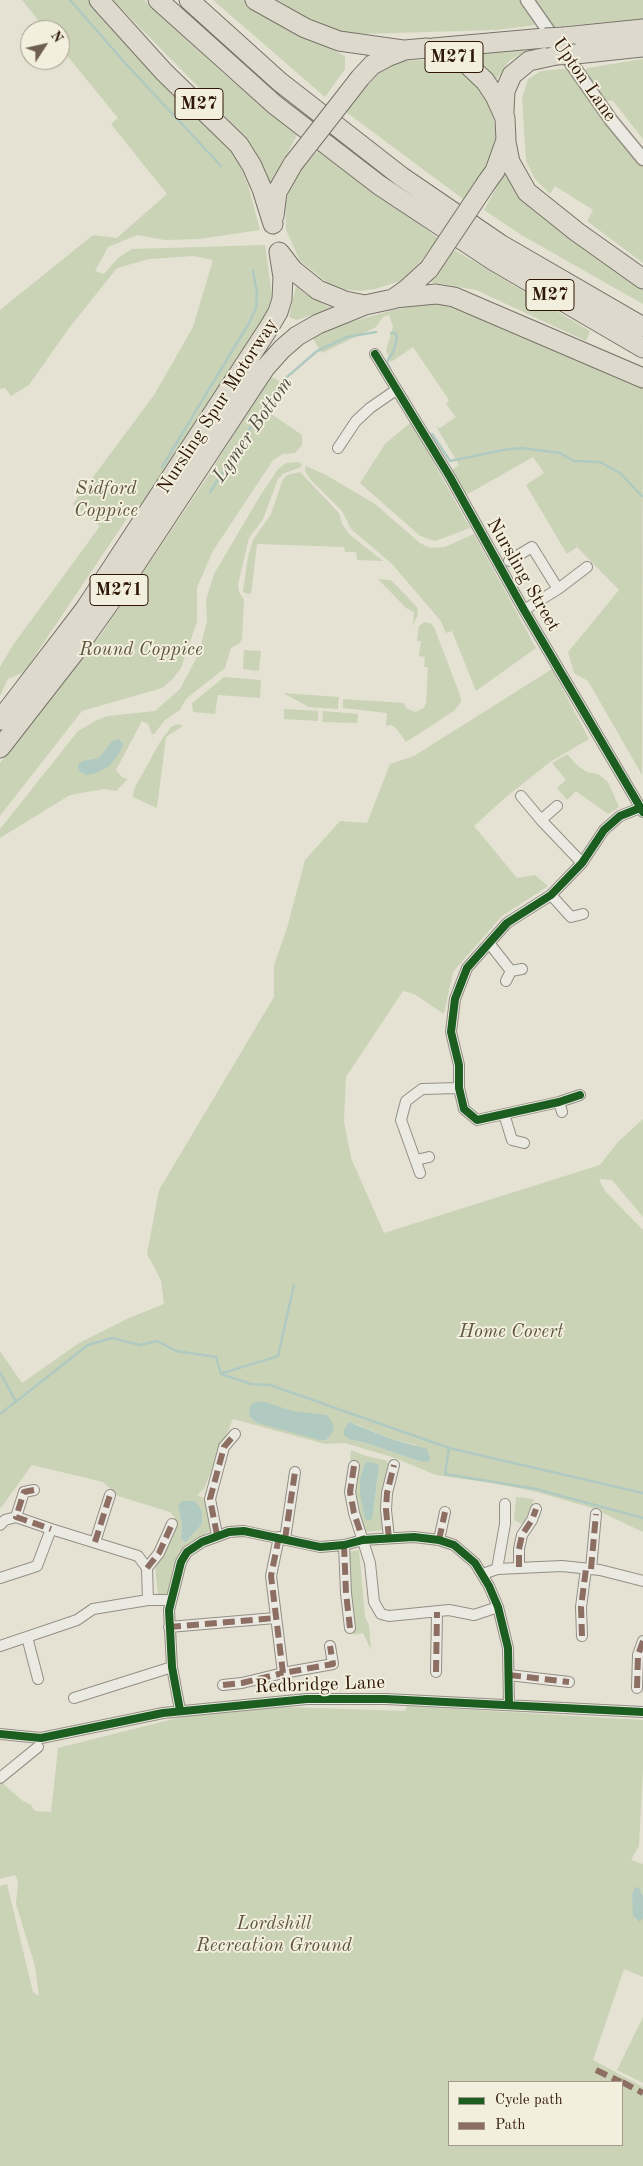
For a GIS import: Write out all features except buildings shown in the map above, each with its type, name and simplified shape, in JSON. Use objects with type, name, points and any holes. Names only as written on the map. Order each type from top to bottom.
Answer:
[{"type":"highway","name":"M27","points":[[99,0],[164,72],[239,145],[252,166],[262,189],[273,224]]},
{"type":"highway","name":"M27","points":[[158,0],[275,106],[379,185],[503,266],[643,348]]},
{"type":"highway","name":"M27","points":[[189,0],[280,82],[402,177],[500,244],[643,327]]},
{"type":"highway","points":[[255,0],[305,28],[339,41],[405,50]]},
{"type":"highway","name":"M271","points":[[643,29],[405,50],[372,65],[293,164],[277,192],[273,224],[279,252],[293,270],[318,290],[345,301],[365,305],[393,298],[407,289],[429,269],[495,171],[506,140],[504,118],[505,91],[512,75],[529,62],[556,55],[643,47]]},
{"type":"highway","name":"M271","points":[[427,48],[450,54],[467,64],[485,81],[495,96],[504,118]]},
{"type":"highway","points":[[506,140],[510,162],[527,192],[577,232],[643,279]]},
{"type":"highway","name":"Nursling Spur Motorway","points":[[0,720],[90,601],[268,329],[278,312],[282,299],[283,277],[279,252]]},
{"type":"highway","name":"M27","points":[[393,298],[436,294],[454,297],[643,378]]},
{"type":"highway","name":"Nursling Spur Motorway","points":[[0,748],[86,637],[265,368],[282,349],[298,336],[318,324],[365,305]]},
{"type":"street","name":"Upton Lane","points":[[527,0],[612,120],[643,159]]},
{"type":"street","name":"Nursling Street","points":[[375,354],[450,477],[524,610],[642,810]]},
{"type":"street","points":[[338,448],[356,422],[370,408],[396,390]]},
{"type":"street","points":[[509,561],[532,547],[558,589]]},
{"type":"street","points":[[524,610],[558,589],[587,567]]},
{"type":"street","points":[[521,796],[582,863]]},
{"type":"street","points":[[541,820],[557,806]]},
{"type":"street","points":[[580,1095],[561,1107],[504,1114],[477,1120],[464,1109],[458,1088],[459,1065],[451,1032],[455,999],[467,968],[507,923],[551,895],[582,863],[604,830],[620,816],[642,810]]},
{"type":"street","points":[[551,895],[570,921],[583,914]]},
{"type":"street","points":[[489,943],[511,971]]},
{"type":"street","points":[[511,971],[522,969]]},
{"type":"street","points":[[506,981],[511,971]]},
{"type":"street","points":[[420,1173],[401,1120],[406,1101],[422,1089],[458,1088]]},
{"type":"street","points":[[504,1114],[510,1144],[524,1142]]},
{"type":"street","points":[[416,1160],[429,1157]]},
{"type":"street","points":[[217,1535],[210,1499],[224,1447],[235,1434]]},
{"type":"street","points":[[389,1538],[386,1510],[387,1493],[394,1465]]},
{"type":"street","points":[[354,1466],[350,1492],[354,1513],[370,1562],[374,1602],[381,1614],[389,1616],[449,1610],[474,1614],[498,1607]]},
{"type":"street","points":[[283,1673],[270,1576],[282,1538],[295,1472]]},
{"type":"street","points":[[16,1517],[24,1492],[34,1490]]},
{"type":"street","points":[[95,1542],[110,1495]]},
{"type":"street","points":[[497,1568],[505,1524],[505,1504]]},
{"type":"street","points":[[520,1567],[519,1549],[522,1535],[532,1520],[536,1509]]},
{"type":"street","points":[[439,1540],[445,1512]]},
{"type":"street","points":[[582,1636],[581,1607],[596,1514]]},
{"type":"street","points":[[0,1524],[16,1517],[138,1556],[146,1568],[148,1600]]},
{"type":"street","points":[[146,1568],[158,1554],[172,1524]]},
{"type":"street","points":[[0,1578],[37,1566],[51,1529]]},
{"type":"street","points":[[180,1710],[172,1667],[169,1627],[170,1600],[181,1562],[187,1552],[202,1542],[217,1535],[244,1532],[320,1547],[344,1545],[363,1540],[414,1537],[454,1544],[466,1553],[483,1574],[498,1607],[505,1634],[509,1675],[509,1705]]},
{"type":"street","points":[[344,1545],[350,1628]]},
{"type":"street","points":[[483,1574],[497,1568],[562,1566],[588,1569],[643,1581]]},
{"type":"street","points":[[0,1646],[78,1620],[93,1609],[148,1600],[170,1600]]},
{"type":"street","points":[[436,1672],[437,1612]]},
{"type":"street","points":[[169,1627],[275,1618]]},
{"type":"street","points":[[27,1637],[38,1679]]},
{"type":"street","points":[[637,1688],[638,1656],[643,1640]]},
{"type":"street","points":[[223,1685],[242,1683],[333,1664],[330,1646]]},
{"type":"street","points":[[74,1698],[172,1667]]},
{"type":"street","points":[[509,1675],[569,1682]]},
{"type":"street","name":"Redbridge Lane","points":[[0,1734],[41,1738],[180,1710],[348,1698],[643,1712]]},
{"type":"street","points":[[0,1778],[38,1747]]},
{"type":"green space","name":"Sidford Coppice","points":[[22,0],[89,0],[117,34],[215,129],[238,161],[248,185],[260,230],[199,239],[165,240],[137,235],[108,247],[95,271],[104,274],[118,258],[132,249],[265,245],[272,296],[266,314],[243,352],[145,504],[136,505],[24,672],[8,679],[0,696],[0,667],[13,645],[100,526],[73,504],[154,395],[193,327],[213,260],[193,256],[149,259],[117,268],[69,328],[29,385],[11,396],[5,388],[0,389],[0,310],[93,235],[117,238],[167,194],[111,124],[118,118],[70,59],[70,20],[38,20]]},
{"type":"green space","points":[[113,0],[144,0],[225,75],[297,135],[270,187],[244,139],[216,105]]},
{"type":"green space","points":[[213,0],[253,0],[297,32],[345,56],[345,69],[325,97]]},
{"type":"green space","points":[[277,0],[521,0],[536,25],[496,30],[358,34],[338,32],[295,12]]},
{"type":"green space","points":[[532,0],[643,0],[643,19],[550,27]]},
{"type":"green space","points":[[525,46],[529,49],[509,61],[495,82],[486,66],[462,56],[469,52]]},
{"type":"green space","points":[[643,59],[643,139],[613,101],[602,100],[582,73],[587,68]]},
{"type":"green space","points":[[422,60],[450,64],[477,84],[493,112],[497,142],[486,168],[463,199],[346,112],[379,72],[399,61]]},
{"type":"green space","points":[[570,68],[643,166],[643,263],[587,221],[593,210],[555,186],[550,194],[535,179],[526,161],[522,99],[528,79],[541,71]]},
{"type":"green space","points":[[319,150],[438,238],[411,274],[400,281],[375,289],[360,291],[344,289],[328,283],[300,261],[286,230],[285,203],[294,175]]},
{"type":"green space","points":[[507,168],[643,285],[643,304],[523,236],[484,210]]},
{"type":"green space","points":[[453,249],[590,331],[586,341],[476,290],[430,282]]},
{"type":"green space","points":[[296,286],[305,294],[333,309],[296,320],[289,317]]},
{"type":"green space","points":[[423,302],[453,303],[643,385],[642,775],[588,681],[574,673],[568,652],[619,590],[577,547],[567,554],[526,485],[544,473],[533,457],[466,495],[452,470],[459,465],[436,426],[440,428],[456,417],[446,404],[449,400],[413,347],[391,362],[386,350],[393,327],[389,315],[383,317],[376,327],[322,353],[311,336],[339,325]]},
{"type":"green space","name":"Round Coppice","points":[[270,376],[285,384],[270,413],[302,435],[302,445],[295,453],[283,454],[273,460],[213,551],[197,587],[197,622],[181,668],[172,680],[162,688],[82,711],[0,816],[0,763],[103,632],[208,476]]},
{"type":"green space","points":[[411,422],[470,528],[435,541],[420,536],[360,483],[385,444]]},
{"type":"green space","points":[[298,462],[302,464],[301,467],[283,474],[278,479],[263,519],[249,538],[238,584],[239,592],[244,600],[242,638],[240,643],[231,648],[225,668],[186,699],[180,710],[165,720],[154,734],[152,734],[148,724],[142,721],[116,770],[123,778],[128,779],[116,791],[104,789],[70,795],[0,838],[0,829],[78,731],[108,716],[155,711],[180,689],[199,653],[207,621],[206,600],[214,574],[278,469],[286,463]]},
{"type":"green space","points":[[306,466],[326,475],[375,504],[420,543],[430,548],[445,547],[474,534],[536,648],[476,691],[452,631],[446,633],[440,620],[392,564],[351,529],[342,511],[310,479],[305,471]]},
{"type":"green space","points":[[300,472],[339,513],[342,524],[349,534],[383,561],[357,560],[356,552],[345,552],[344,547],[257,544],[251,594],[245,593],[243,591],[248,557],[253,540],[271,514],[283,479],[287,475]]},
{"type":"green space","points":[[378,579],[391,580],[417,607],[418,614],[413,626],[414,612],[406,608]]},
{"type":"green space","points":[[424,622],[430,623],[434,627],[461,702],[454,711],[406,742],[397,729],[391,725],[386,726],[387,713],[343,708],[343,699],[404,703],[406,708],[415,712],[424,708],[426,703],[428,667],[424,667],[425,657],[419,656],[421,641],[417,641],[419,626]]},
{"type":"green space","points":[[244,650],[261,651],[259,671],[243,669]]},
{"type":"green space","name":"Home Covert","points":[[552,669],[589,739],[550,762],[506,797],[474,826],[517,878],[535,875],[548,886],[502,916],[453,972],[444,1014],[414,994],[403,991],[346,1077],[344,1121],[351,1158],[384,1233],[600,1165],[618,1142],[643,1119],[643,1217],[612,1180],[599,1179],[605,1191],[643,1230],[643,1532],[592,1508],[533,1491],[436,1475],[395,1458],[345,1443],[325,1444],[233,1419],[204,1489],[197,1495],[206,1499],[212,1530],[189,1543],[180,1553],[169,1595],[158,1596],[155,1566],[166,1549],[175,1517],[170,1512],[118,1496],[103,1482],[32,1465],[0,1509],[0,1351],[22,1383],[79,1343],[129,1318],[164,1304],[161,1280],[147,1254],[159,1190],[274,997],[274,965],[287,928],[305,860],[340,821],[367,823],[390,764],[414,756]],"holes":[[[356,1424],[391,1439],[416,1445],[419,1461],[363,1442],[351,1440]],[[178,1505],[202,1524],[185,1543],[181,1538],[182,1525]]]},
{"type":"green space","points":[[224,677],[261,680],[260,698],[218,695],[215,714],[193,712],[192,703]]},
{"type":"green space","points":[[283,693],[339,697],[338,709],[309,707]]},
{"type":"green space","points":[[284,709],[318,711],[318,721],[284,719]]},
{"type":"green space","points":[[323,711],[358,714],[357,723],[322,722]]},
{"type":"green space","points":[[178,724],[183,726],[166,737],[157,808],[133,797],[134,789],[160,742],[171,727]]},
{"type":"green space","points":[[567,754],[578,766],[587,772],[598,774],[608,782],[619,807],[608,814],[576,791],[567,800],[557,788],[566,780],[552,763]]},
{"type":"green space","points":[[351,1450],[366,1456],[385,1460],[389,1464],[380,1505],[381,1521],[384,1524],[384,1530],[364,1532],[356,1493],[356,1478],[360,1463],[350,1460]],"holes":[[[364,1465],[379,1466],[373,1513],[360,1494],[360,1479]]]},
{"type":"green space","points":[[516,1497],[534,1499],[523,1525],[514,1520]]},
{"type":"green space","points":[[359,1550],[365,1617],[369,1625],[371,1650],[363,1633],[353,1635],[355,1629],[348,1594],[352,1590],[350,1579],[347,1578],[347,1552]]},
{"type":"green space","name":"Lordshill Recreation Ground","points":[[229,1705],[405,1711],[407,1706],[643,1720],[643,1768],[639,1846],[631,1860],[643,1864],[643,1977],[624,1969],[593,2060],[643,2087],[643,2166],[0,2166],[0,1886],[7,1884],[33,1992],[39,1996],[35,1966],[16,1904],[18,1881],[15,1875],[0,1879],[0,1785],[2,1783],[23,1801],[31,1805],[35,1811],[51,1812],[58,1748]]},
{"type":"green space","points":[[643,2017],[643,2083],[617,2070]]},
{"type":"water","points":[[119,739],[123,744],[120,752],[109,766],[96,773],[86,775],[79,771],[78,765],[83,761],[99,758],[112,741]]},
{"type":"water","points":[[261,1401],[293,1411],[327,1415],[332,1422],[334,1430],[326,1440],[320,1440],[257,1423],[249,1416],[250,1407],[253,1403]]},
{"type":"water","points":[[349,1422],[391,1439],[427,1449],[430,1459],[428,1462],[419,1461],[363,1442],[351,1440],[344,1435],[344,1430]]},
{"type":"water","points":[[367,1462],[378,1464],[379,1466],[372,1519],[368,1521],[365,1519],[360,1494],[360,1479],[364,1465]]},
{"type":"water","points":[[183,1501],[195,1501],[202,1511],[202,1524],[185,1543],[181,1538],[182,1525],[178,1505]]},
{"type":"water","points":[[635,1887],[639,1888],[643,1896],[643,1918],[640,1922],[633,1916],[632,1895]]},
{"type":"waterway","name":"Lymer Bottom","points":[[70,0],[126,64],[221,166]]},
{"type":"waterway","name":"Lymer Bottom","points":[[162,467],[249,323],[256,308],[257,293],[253,271]]},
{"type":"waterway","name":"Lymer Bottom","points":[[210,492],[265,405],[287,377],[317,351],[347,337],[376,332]]},
{"type":"waterway","name":"Lymer Bottom","points":[[391,333],[395,333],[397,337],[394,350],[387,362],[391,371]]},
{"type":"waterway","name":"Lymer Bottom","points":[[432,434],[450,461],[521,448],[560,453],[574,461],[600,462],[620,473],[642,496]]},
{"type":"waterway","points":[[223,1373],[278,1356],[294,1285]]},
{"type":"waterway","points":[[0,1414],[88,1345],[112,1338],[140,1345],[157,1341],[176,1351],[216,1357],[221,1374],[251,1384],[270,1385],[449,1448],[643,1493]]},
{"type":"waterway","points":[[0,1372],[16,1402]]},
{"type":"waterway","points":[[449,1448],[445,1474],[536,1489],[643,1518]]},
{"type":"marked path","points":[[217,1535],[210,1499],[224,1447],[235,1434]]},
{"type":"marked path","points":[[389,1538],[386,1510],[387,1493],[394,1465]]},
{"type":"marked path","points":[[354,1466],[350,1492],[354,1513],[363,1540]]},
{"type":"marked path","points":[[285,1539],[295,1472]]},
{"type":"marked path","points":[[34,1490],[24,1492],[16,1517],[51,1529]]},
{"type":"marked path","points":[[95,1542],[110,1495]]},
{"type":"marked path","points":[[519,1567],[519,1549],[522,1535],[532,1520],[536,1509]]},
{"type":"marked path","points":[[439,1540],[445,1512]]},
{"type":"marked path","points":[[591,1569],[596,1514]]},
{"type":"marked path","points":[[147,1568],[159,1553],[172,1524]]},
{"type":"marked path","points":[[279,1537],[271,1576],[283,1673],[333,1664],[330,1646]]},
{"type":"marked path","points":[[344,1545],[350,1628]]},
{"type":"marked path","points":[[582,1636],[581,1607],[586,1569]]},
{"type":"marked path","points":[[436,1672],[437,1612]]},
{"type":"marked path","points":[[169,1627],[275,1618]]},
{"type":"marked path","points":[[637,1688],[638,1655],[643,1641]]},
{"type":"marked path","points":[[223,1685],[242,1683],[283,1673]]},
{"type":"marked path","points":[[509,1675],[569,1682]]},
{"type":"marked path","points":[[596,2070],[619,2081]]},
{"type":"marked path","points":[[623,2083],[643,2093]]},
{"type":"cycle path","points":[[375,354],[450,477],[524,610],[643,812]]},
{"type":"cycle path","points":[[580,1095],[559,1102],[477,1120],[464,1109],[459,1088],[459,1065],[451,1032],[455,999],[467,968],[507,923],[551,895],[582,863],[604,830],[620,816],[640,808]]},
{"type":"cycle path","points":[[180,1710],[172,1667],[169,1610],[181,1562],[187,1552],[202,1542],[229,1532],[244,1531],[320,1547],[344,1545],[363,1540],[414,1537],[439,1540],[454,1545],[475,1563],[489,1586],[498,1607],[508,1648],[509,1705]]},
{"type":"cycle path","points":[[0,1734],[41,1738],[163,1713],[307,1699],[386,1699],[643,1712]]}]
